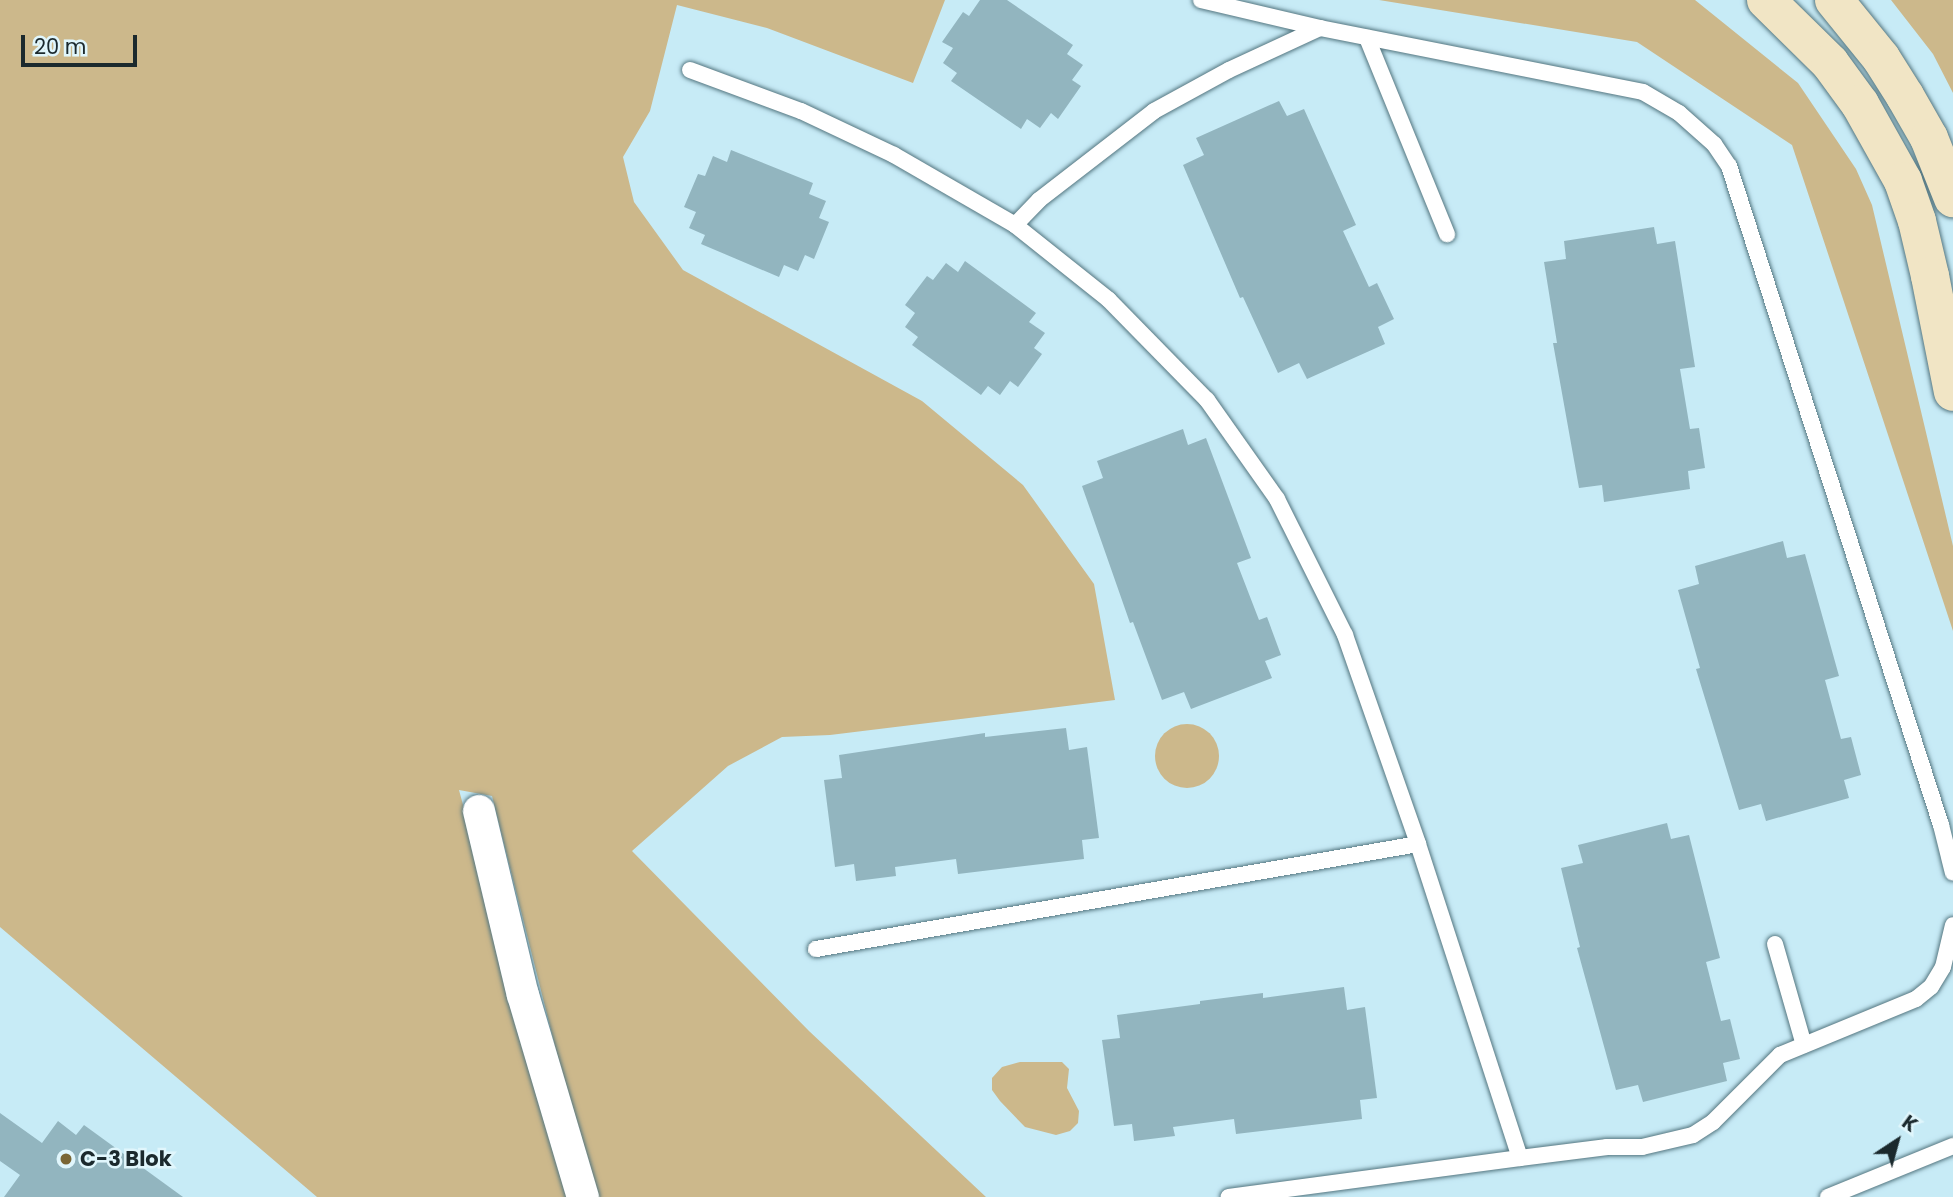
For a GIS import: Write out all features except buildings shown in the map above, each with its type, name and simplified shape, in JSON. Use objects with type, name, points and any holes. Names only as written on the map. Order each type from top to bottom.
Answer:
[{"type":"main road","points":[[1766,0],[1830,64],[1860,104],[1903,181],[1925,254],[1953,392]]},
{"type":"main road","points":[[1834,0],[1881,58],[1905,96],[1929,138],[1953,198]]},
{"type":"street","points":[[479,811],[523,995],[583,1197]]},
{"type":"lane","points":[[1201,0],[1367,38],[1643,92],[1679,114],[1714,144],[1729,166],[1941,825],[1953,873]]},
{"type":"lane","points":[[1014,225],[1039,200],[1154,111],[1229,70],[1320,28]]},
{"type":"lane","points":[[1367,38],[1447,234]]},
{"type":"lane","points":[[690,70],[801,111],[894,155],[1014,225],[1109,300],[1207,400],[1277,499],[1345,635],[1419,844],[1520,1158]]},
{"type":"lane","points":[[816,949],[1419,844]]},
{"type":"lane","points":[[1229,1197],[1607,1147],[1642,1147],[1693,1135],[1713,1122],[1780,1055],[1916,999],[1931,987],[1943,967],[1953,925]]},
{"type":"lane","points":[[1775,944],[1804,1045]]},
{"type":"lane","points":[[1828,1197],[1953,1146]]},
{"type":"shaded area","points":[[0,0],[945,0],[913,83],[767,28],[677,5],[650,111],[623,157],[634,202],[683,270],[922,401],[1023,485],[1094,584],[1115,700],[830,735],[782,737],[728,766],[632,851],[809,1031],[986,1197],[593,1197],[492,796],[459,790],[569,1197],[317,1197],[0,927]]},
{"type":"shaded area","points":[[1379,0],[1695,0],[1798,83],[1856,169],[1872,205],[1953,546],[1953,631],[1792,145],[1637,42]]},
{"type":"shaded area","points":[[1891,0],[1953,0],[1953,93],[1933,54]]},
{"type":"shaded area","points":[[1181,724],[1193,724],[1210,733],[1217,744],[1217,768],[1210,779],[1193,788],[1181,788],[1169,783],[1160,774],[1155,762],[1155,750],[1160,738],[1169,729]]},
{"type":"shaded area","points":[[1020,1062],[1062,1062],[1069,1069],[1067,1088],[1079,1111],[1078,1123],[1070,1131],[1056,1135],[1025,1127],[992,1090],[992,1078],[1002,1067]]},
{"type":"place","name":"C-3 Blok","points":[[66,1159]]}]
